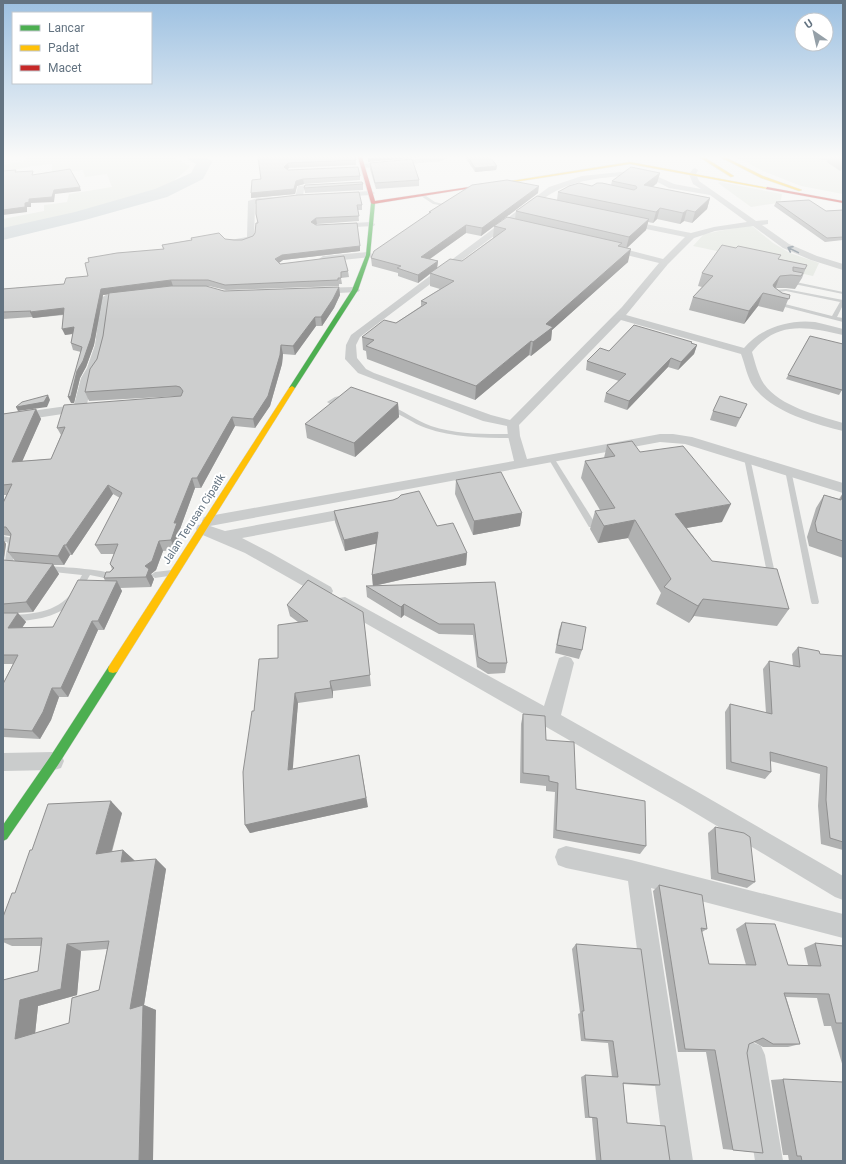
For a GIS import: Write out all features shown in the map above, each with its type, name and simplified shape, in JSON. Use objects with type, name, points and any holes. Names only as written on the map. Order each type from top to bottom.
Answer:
[{"type":"main road","name":"Jalan Terusan Cipatik","points":[[3,835],[54,761],[355,290],[368,255],[371,211]]},
{"type":"street","points":[[233,242],[251,238],[251,211]]},
{"type":"street","points":[[513,424],[487,418],[370,375],[362,371],[351,358],[351,345],[356,335],[510,225],[524,211]]},
{"type":"street","points":[[736,211],[786,246],[814,258],[843,267]]},
{"type":"street","points":[[750,211],[802,246],[843,259]]},
{"type":"street","points":[[616,220],[691,236]]},
{"type":"street","points":[[522,464],[514,436],[513,424],[623,312],[665,262],[691,236],[714,229],[765,222]]},
{"type":"street","points":[[324,226],[371,224]]},
{"type":"street","points":[[597,245],[665,262]]},
{"type":"street","points":[[313,260],[368,255]]},
{"type":"street","points":[[106,298],[107,296],[118,294],[123,287]]},
{"type":"street","points":[[311,292],[355,290]]},
{"type":"street","points":[[106,298],[138,294]]},
{"type":"street","points":[[80,408],[87,378],[93,368],[100,345],[106,298]]},
{"type":"street","points":[[623,312],[749,348]]},
{"type":"street","points":[[749,348],[762,336],[777,329],[798,325],[812,325],[843,332]]},
{"type":"street","points":[[749,348],[758,384],[767,395],[803,414],[843,427]]},
{"type":"street","points":[[3,419],[94,407]]},
{"type":"street","points":[[206,525],[220,520],[522,464],[641,440],[666,438],[687,440],[843,488]]},
{"type":"street","points":[[226,536],[370,509]]},
{"type":"street","points":[[206,525],[304,578],[550,720],[689,798],[843,889]]},
{"type":"street","points":[[550,720],[565,663]]},
{"type":"street","points":[[3,762],[54,761]]},
{"type":"street","points":[[566,857],[843,926]]},
{"type":"street","points":[[638,874],[679,1161]]},
{"type":"street","points":[[752,1055],[769,1161]]},
{"type":"lane","points":[[792,282],[843,293]]},
{"type":"lane","points":[[834,317],[843,301],[786,290],[777,291],[771,299],[779,304],[843,320]]},
{"type":"lane","points":[[330,402],[337,398],[346,396],[354,398]]},
{"type":"lane","points":[[385,406],[426,426],[452,433],[481,436],[514,436]]},
{"type":"lane","points":[[551,458],[592,525]]},
{"type":"lane","points":[[747,458],[772,584]]},
{"type":"lane","points":[[788,470],[814,602]]},
{"type":"lane","points":[[3,538],[9,540],[12,544],[9,561],[11,566],[23,568]]},
{"type":"lane","points":[[37,568],[88,572],[114,577]]},
{"type":"lane","points":[[3,618],[15,618],[41,614],[66,604],[88,572]]},
{"type":"lane","points":[[155,575],[173,573]]},
{"type":"shaded area","points":[[42,211],[89,211],[68,217],[3,229],[3,219]]},
{"type":"shaded area","points":[[751,225],[773,243],[790,253],[819,263],[813,276],[777,268],[779,264],[693,246],[704,234]]},
{"type":"building","points":[[256,211],[358,211],[359,216],[316,218],[311,222],[316,225],[357,223],[360,246],[282,255],[275,259],[280,264],[344,256],[348,271],[341,272],[341,278],[338,278],[338,280],[225,285],[208,280],[171,280],[101,289],[91,338],[83,361],[77,371],[71,396],[68,397],[82,347],[71,343],[74,327],[62,329],[64,308],[30,312],[31,311],[3,312],[3,289],[64,284],[66,278],[88,276],[85,263],[89,262],[88,258],[117,253],[164,249],[162,245],[192,240],[191,238],[219,233],[225,239],[242,240],[253,236],[255,233],[256,223],[258,223]]},
{"type":"building","points":[[505,211],[482,228],[466,225],[421,257],[438,261],[418,275],[397,268],[401,266],[371,258],[374,251],[431,212],[429,212]]},
{"type":"building","points":[[517,211],[612,211],[649,219],[629,237]]},
{"type":"building","points":[[789,211],[843,211],[843,237],[827,238]]},
{"type":"building","points":[[507,217],[622,243],[618,246],[631,249],[546,324],[553,327],[533,342],[531,341],[476,386],[366,346],[374,340],[362,337],[384,320],[396,323],[427,303],[421,301],[454,281],[430,273],[450,259],[462,261],[506,229],[494,226]]},
{"type":"building","points":[[722,245],[736,248],[738,246],[781,255],[778,259],[807,265],[805,269],[793,267],[793,271],[803,273],[801,276],[780,276],[773,285],[782,293],[790,295],[789,299],[763,293],[749,311],[693,297],[713,276],[702,273]]},
{"type":"building","points":[[171,286],[206,286],[224,291],[339,287],[321,317],[315,317],[293,346],[281,345],[280,355],[268,396],[253,419],[232,417],[197,478],[192,478],[174,523],[177,523],[171,540],[159,541],[152,561],[145,566],[149,569],[146,577],[104,578],[106,572],[110,572],[114,568],[110,564],[118,544],[95,545],[122,493],[108,485],[66,545],[64,545],[58,556],[8,552],[11,534],[6,527],[3,527],[3,503],[12,484],[3,485],[3,414],[36,409],[12,462],[51,459],[65,427],[57,428],[64,405],[181,396],[183,391],[180,387],[176,386],[85,392],[90,369],[97,359],[103,336],[109,293]]},
{"type":"building","points":[[634,325],[692,342],[691,343],[697,345],[681,362],[671,358],[629,401],[606,393],[626,374],[587,361],[600,348],[609,351]]},
{"type":"building","points":[[810,336],[843,344],[842,390],[788,375]]},
{"type":"building","points":[[351,387],[398,403],[354,443],[305,424]]},
{"type":"building","points":[[48,395],[44,402],[16,407],[22,402]]},
{"type":"building","points":[[720,396],[747,404],[740,418],[713,411]]},
{"type":"building","points":[[632,441],[640,452],[683,446],[731,504],[675,514],[712,561],[777,569],[789,609],[703,599],[698,606],[664,587],[671,579],[635,520],[604,526],[595,511],[615,508],[585,461],[615,456],[607,445]]},
{"type":"building","points":[[501,472],[522,513],[474,521],[456,480]]},
{"type":"building","points":[[419,491],[437,526],[453,523],[467,553],[372,575],[378,532],[344,540],[334,511],[393,500],[401,495]]},
{"type":"building","points":[[843,493],[843,541],[817,532],[815,523],[824,495],[841,500]]},
{"type":"building","points":[[3,560],[53,564],[26,602],[3,604]]},
{"type":"building","points":[[78,580],[117,581],[98,621],[92,621],[61,688],[52,688],[43,712],[32,731],[3,729],[3,684],[18,655],[3,655],[3,613],[18,613],[8,628],[53,627]]},
{"type":"building","points":[[308,580],[363,612],[370,675],[330,681],[331,688],[295,693],[288,770],[359,755],[366,798],[245,825],[243,772],[252,711],[254,711],[259,659],[278,658],[278,625],[308,621],[287,605]]},
{"type":"building","points":[[495,582],[507,663],[489,663],[478,657],[474,624],[439,624],[404,604],[401,607],[366,586]]},
{"type":"building","points":[[562,622],[586,627],[582,650],[557,645]]},
{"type":"building","points":[[798,647],[819,651],[820,654],[843,656],[843,842],[830,838],[826,800],[827,767],[770,752],[771,772],[731,762],[730,704],[772,714],[769,661],[800,667]]},
{"type":"building","points":[[523,714],[545,716],[546,740],[574,742],[576,789],[645,801],[646,846],[556,830],[558,783],[549,781],[549,776],[523,773]]},
{"type":"building","points":[[111,801],[96,854],[123,850],[121,862],[156,859],[130,1009],[143,1005],[139,1161],[3,1161],[3,980],[38,971],[42,938],[3,939],[3,917],[12,893],[15,893],[48,804]],"holes":[[[109,941],[99,990],[72,998],[69,1023],[15,1039],[20,1000],[61,989],[67,944]]]},
{"type":"building","points":[[715,827],[744,833],[750,837],[755,882],[718,873]]},
{"type":"building","points":[[659,885],[702,895],[707,929],[701,928],[709,964],[756,965],[745,923],[775,924],[788,965],[821,966],[815,943],[843,946],[843,1023],[836,1023],[829,994],[784,993],[800,1044],[773,1044],[763,1038],[749,1044],[747,1053],[763,1153],[733,1150],[715,1050],[685,1049]]},
{"type":"building","points":[[576,944],[641,949],[660,1085],[623,1083],[627,1123],[665,1126],[670,1161],[601,1161],[597,1118],[589,1117],[585,1075],[618,1077],[613,1041],[585,1039],[582,1011],[584,1011]]},
{"type":"building","points":[[783,1079],[843,1082],[843,1161],[802,1161],[801,1156],[797,1156]]},
{"type":"waterway","points":[[3,234],[96,211]]},
{"type":"traffic: fast","points":[[292,388],[355,290],[368,255],[372,211]]},
{"type":"traffic: fast","points":[[3,835],[54,761],[113,669]]},
{"type":"traffic: slow","points":[[113,669],[292,388]]}]
